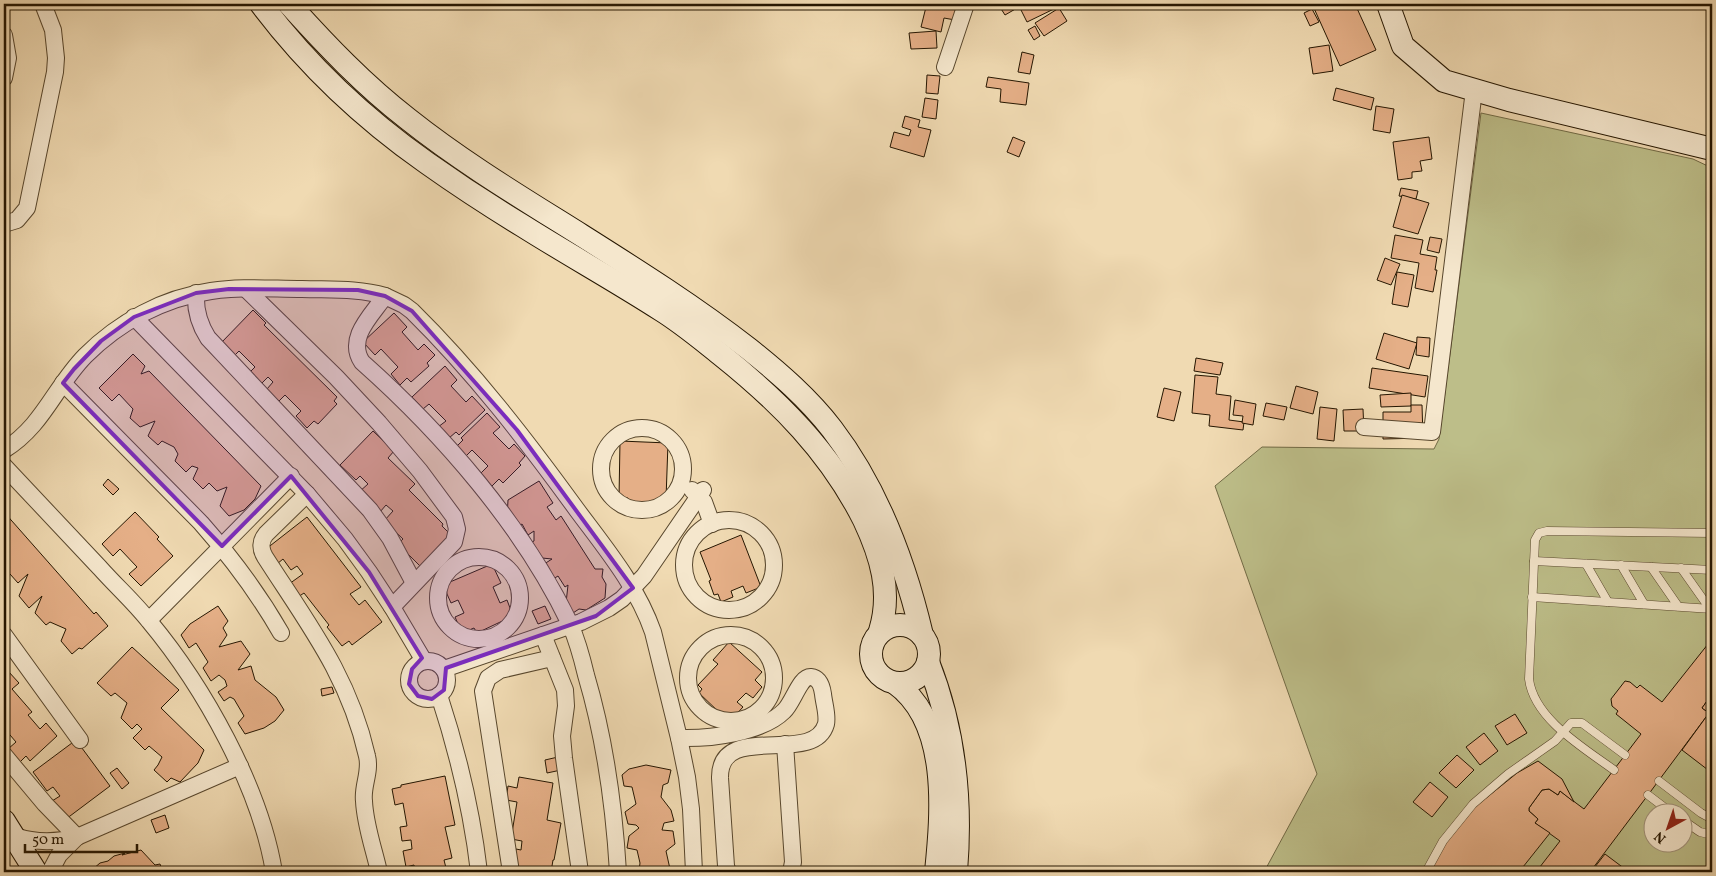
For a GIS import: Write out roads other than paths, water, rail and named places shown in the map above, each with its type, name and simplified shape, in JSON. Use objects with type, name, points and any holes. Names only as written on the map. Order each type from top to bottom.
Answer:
[{"type":"main road","points":[[261,4],[284,35],[317,70],[351,103],[388,134],[426,162],[515,221],[663,311],[734,365],[776,402],[798,424],[822,454],[847,490],[868,528],[885,581],[886,606],[880,631],[872,644],[870,654],[872,663],[876,671],[883,678],[904,689],[918,706],[924,716],[935,750],[940,786],[936,872]]},
{"type":"main road","points":[[289,4],[343,62],[409,120],[506,187],[674,294],[716,323],[796,389],[832,428],[847,450],[871,494],[901,563],[922,635]]},
{"type":"main road","points":[[1388,4],[1403,46],[1444,81],[1712,149]]},
{"type":"main road","points":[[880,631],[888,626],[897,624],[915,628],[927,643],[930,653],[924,672],[916,679],[906,683],[895,683]]},
{"type":"main road","points":[[928,662],[946,711],[955,761],[959,818],[956,872]]},
{"type":"main road","points":[[9,829],[36,872]]},
{"type":"street","points":[[4,224],[17,220],[27,208],[55,72],[55,44],[49,16],[43,4]]},
{"type":"street","points":[[945,67],[966,4]]},
{"type":"street","points":[[4,36],[8,58],[4,78]]},
{"type":"street","points":[[1364,427],[1432,432],[1474,90]]},
{"type":"street","points":[[246,289],[336,377],[379,424],[420,472],[454,517],[457,529],[454,542],[392,607]]},
{"type":"street","points":[[4,450],[23,437],[34,426],[63,383],[101,341],[134,318],[161,304],[212,290],[246,289],[358,290],[385,296],[404,305],[416,315],[488,395],[545,466],[633,588],[653,632],[680,738],[691,809],[694,872]]},
{"type":"street","points":[[196,293],[197,312],[208,338],[370,510],[390,538],[414,583]]},
{"type":"street","points":[[385,296],[357,336],[356,348],[358,356],[427,424],[481,487],[529,554],[570,626],[592,692],[605,752],[612,798],[618,872]]},
{"type":"street","points":[[134,318],[307,494],[345,539],[392,607],[424,661]]},
{"type":"street","points":[[63,383],[222,546],[253,588],[281,633]]},
{"type":"street","points":[[642,428],[657,431],[670,439],[680,452],[683,467],[681,482],[668,501],[654,508],[638,510],[623,505],[611,496],[604,482],[601,467],[605,452],[614,439],[627,431],[642,428]]},
{"type":"street","points":[[4,466],[149,620],[198,690],[240,766],[259,814],[274,872]]},
{"type":"street","points":[[149,620],[291,476]]},
{"type":"street","points":[[681,482],[701,493],[712,524]]},
{"type":"street","points":[[444,669],[493,644],[543,635],[596,616],[609,608],[644,576],[701,493]]},
{"type":"street","points":[[307,494],[266,534],[261,548],[327,652],[339,675],[357,719],[369,763],[364,801],[380,872]]},
{"type":"street","points":[[720,521],[737,521],[753,527],[770,546],[774,563],[771,580],[757,600],[742,608],[725,610],[708,605],[695,594],[686,580],[684,572],[685,554],[692,539],[704,527],[712,524],[720,521]]},
{"type":"street","points":[[468,558],[491,558],[504,565],[514,577],[520,591],[520,606],[514,620],[493,644],[482,639],[467,638],[454,630],[444,619],[438,605],[438,590],[444,576],[455,565],[468,558]]},
{"type":"street","points":[[725,610],[728,636]]},
{"type":"street","points":[[543,635],[562,682],[566,698],[563,747],[580,872]]},
{"type":"street","points":[[4,636],[80,740]]},
{"type":"street","points":[[728,636],[744,638],[759,646],[769,658],[774,674],[772,690],[765,704],[753,715],[738,721],[722,720],[707,714],[695,702],[689,687],[691,663],[700,649],[713,639],[728,636]]},
{"type":"street","points":[[511,872],[483,691],[488,678],[500,670],[552,658]]},
{"type":"street","points":[[431,661],[444,669],[447,683],[439,695],[425,698],[418,696],[412,691],[409,684],[409,676],[417,664],[431,661]]},
{"type":"street","points":[[680,738],[708,738],[769,722],[790,704],[804,679],[812,677],[822,687],[827,719],[826,726],[812,740],[737,749],[727,756],[721,766],[725,857],[728,872]]},
{"type":"street","points":[[439,695],[470,808],[479,872]]},
{"type":"street","points":[[784,744],[793,862],[791,872]]},
{"type":"street","points":[[4,755],[45,804],[77,837]]},
{"type":"street","points":[[9,829],[39,842],[77,837],[240,766]]},
{"type":"street","points":[[50,872],[59,855],[77,837]]},
{"type":"lane","points":[[1614,770],[1562,732],[1538,705],[1530,689],[1528,679],[1536,536],[1543,531],[1712,533]]},
{"type":"lane","points":[[1534,561],[1712,570]]},
{"type":"lane","points":[[1586,564],[1608,602]]},
{"type":"lane","points":[[1621,565],[1644,604]]},
{"type":"lane","points":[[1651,567],[1678,606]]},
{"type":"lane","points":[[1681,568],[1711,609]]},
{"type":"lane","points":[[1532,596],[1711,609]]},
{"type":"lane","points":[[1426,872],[1443,841],[1473,804],[1508,774],[1555,741],[1571,723],[1582,723],[1625,756]]},
{"type":"lane","points":[[1659,781],[1701,814],[1712,819]]},
{"type":"lane","points":[[1648,795],[1660,804]]},
{"type":"lane","points":[[1694,828],[1700,832],[1712,835]]},
{"type":"lane","points":[[1710,872],[1712,868]]}]
